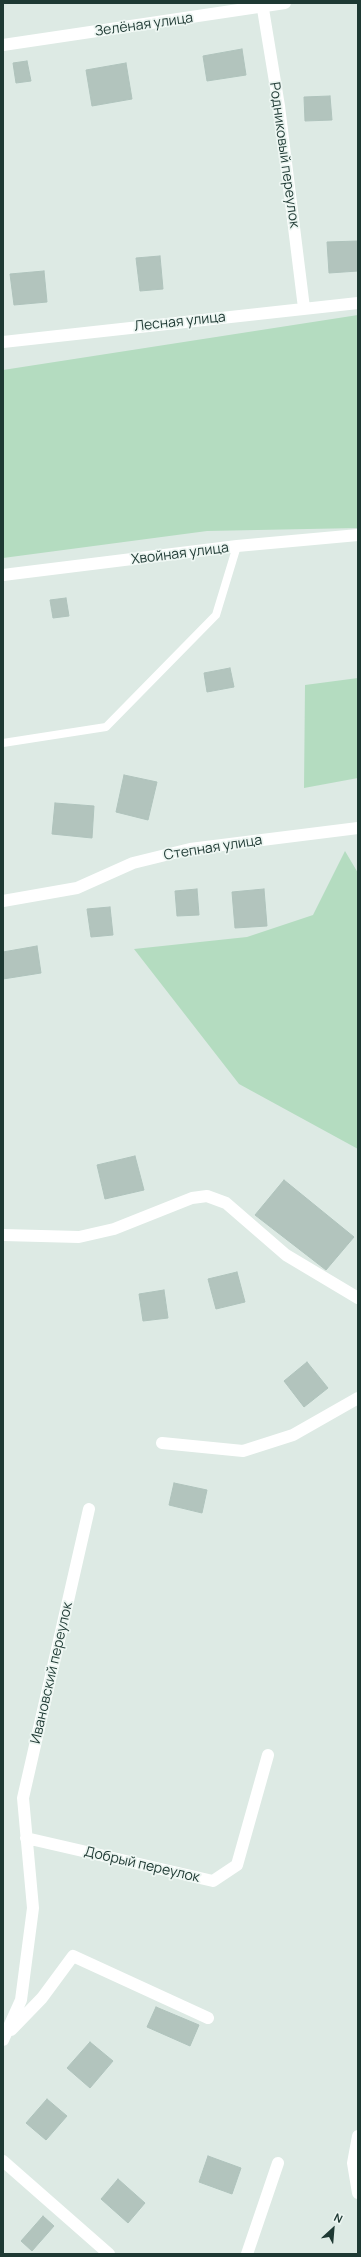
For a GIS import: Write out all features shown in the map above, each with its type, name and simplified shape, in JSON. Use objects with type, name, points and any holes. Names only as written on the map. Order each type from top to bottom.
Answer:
[{"type":"street","name":"Зелёная улица","points":[[3,46],[262,5],[285,3]]},
{"type":"street","name":"Родниковый переулок","points":[[262,5],[279,106],[304,308]]},
{"type":"street","name":"Лесная улица","points":[[3,342],[358,303]]},
{"type":"street","name":"Хвойная улица","points":[[3,575],[237,546],[358,535]]},
{"type":"street","name":"Степная улица","points":[[3,901],[77,888],[133,863],[190,849],[358,828]]},
{"type":"street","points":[[3,1236],[79,1237],[114,1229],[192,1198],[207,1196],[226,1203],[286,1255],[358,1298]]},
{"type":"street","points":[[162,1443],[243,1451],[293,1435],[358,1398]]},
{"type":"street","name":"Ивановский переулок","points":[[4,2038],[21,2000],[33,1908],[23,1798],[89,1509]]},
{"type":"street","name":"Добрый переулок","points":[[26,1838],[213,1881],[237,1864],[268,1755]]},
{"type":"street","points":[[4,2038],[42,1998],[73,1956],[208,2018]]},
{"type":"street","points":[[358,2136],[353,2163],[358,2193]]},
{"type":"street","points":[[3,2161],[109,2254]]},
{"type":"street","points":[[247,2254],[278,2163]]},
{"type":"lane","points":[[3,743],[106,727],[216,615],[237,546]]},
{"type":"green space","points":[[358,315],[358,528],[207,531],[3,558],[3,370]]},
{"type":"green space","points":[[358,678],[358,778],[304,788],[305,685]]},
{"type":"green space","points":[[345,851],[358,873],[358,1149],[239,1084],[134,949],[247,937],[313,915]]},
{"type":"building","points":[[242,49],[246,75],[207,81],[203,56]]},
{"type":"building","points":[[27,61],[31,81],[16,83],[13,63]]},
{"type":"building","points":[[126,63],[132,99],[92,106],[86,70]]},
{"type":"building","points":[[330,96],[332,120],[305,121],[304,97]]},
{"type":"building","points":[[358,241],[358,271],[329,273],[327,242]]},
{"type":"building","points":[[160,256],[163,289],[140,291],[136,258]]},
{"type":"building","points":[[44,271],[47,302],[14,305],[10,274]]},
{"type":"building","points":[[66,598],[69,616],[53,618],[50,600]]},
{"type":"building","points":[[230,668],[234,687],[207,692],[204,673]]},
{"type":"building","points":[[124,775],[157,782],[148,820],[116,812]]},
{"type":"building","points":[[55,803],[94,806],[92,838],[52,834]]},
{"type":"building","points":[[197,889],[199,915],[177,916],[175,891]]},
{"type":"building","points":[[264,889],[267,926],[235,928],[232,892]]},
{"type":"building","points":[[110,907],[113,935],[91,937],[87,909]]},
{"type":"building","points":[[37,946],[41,973],[3,979],[3,952]]},
{"type":"building","points":[[135,1156],[144,1190],[105,1199],[97,1165]]},
{"type":"building","points":[[284,1180],[354,1237],[326,1270],[255,1215]]},
{"type":"building","points":[[237,1272],[245,1302],[216,1309],[208,1279]]},
{"type":"building","points":[[164,1290],[168,1318],[143,1321],[139,1294]]},
{"type":"building","points":[[307,1362],[328,1388],[304,1407],[284,1381]]},
{"type":"building","points":[[174,1483],[207,1490],[202,1513],[169,1505]]},
{"type":"building","points":[[156,2007],[199,2025],[190,2046],[147,2027]]},
{"type":"building","points":[[90,2042],[113,2061],[90,2088],[67,2068]]},
{"type":"building","points":[[47,2099],[67,2116],[46,2140],[26,2123]]},
{"type":"building","points":[[208,2156],[241,2168],[232,2194],[199,2182]]},
{"type":"building","points":[[118,2179],[145,2203],[128,2223],[101,2199]]},
{"type":"building","points":[[43,2216],[54,2226],[32,2251],[21,2241]]}]
